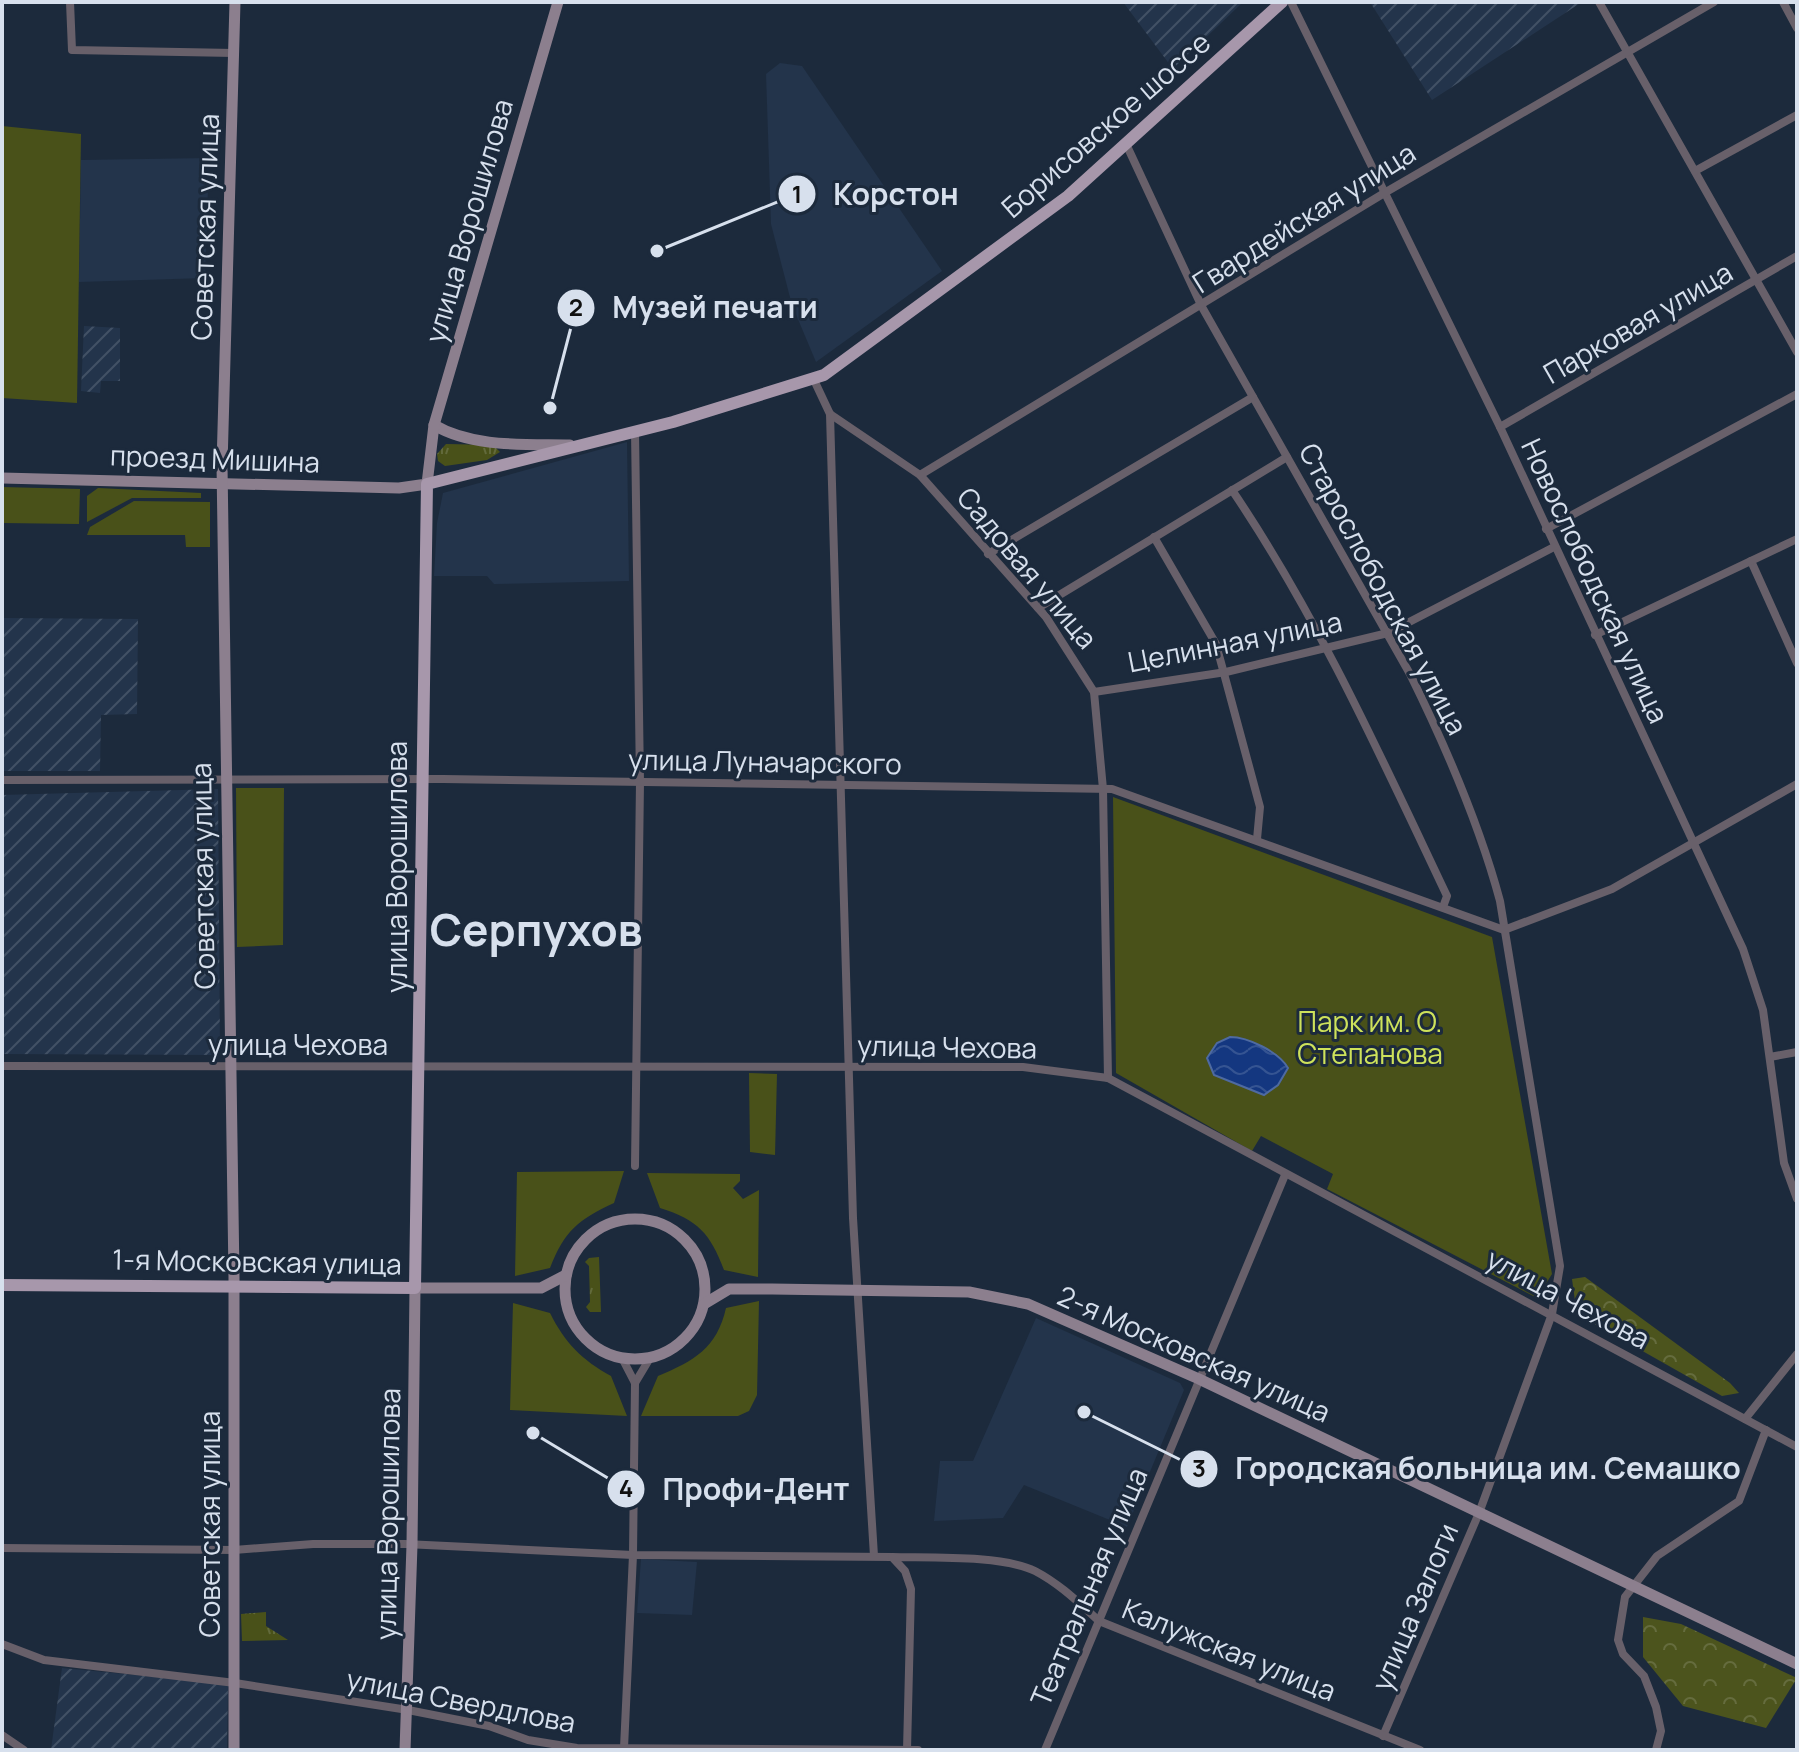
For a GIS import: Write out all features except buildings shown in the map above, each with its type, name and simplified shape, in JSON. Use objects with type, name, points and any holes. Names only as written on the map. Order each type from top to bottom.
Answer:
[{"type":"main road","name":"Борисовское шоссе","points":[[427,484],[500,468],[814,380],[957,281],[1127,146],[1282,2]]},
{"type":"main road","name":"улица Ворошилова","points":[[415,1288],[427,484]]},
{"type":"main road","name":"1-я Московская улица","points":[[2,1285],[234,1284],[415,1288]]},
{"type":"street","points":[[70,2],[72,50],[234,53]]},
{"type":"street","name":"Советская улица","points":[[234,1750],[234,1284],[222,484],[235,2]]},
{"type":"street","name":"улица Ворошилова","points":[[427,484],[434,425],[558,2]]},
{"type":"street","name":"Новослободская улица","points":[[1291,2],[1500,427],[1743,949],[1763,1010],[1784,1163],[1797,1199]]},
{"type":"street","points":[[1599,2],[1797,352]]},
{"type":"street","name":"Гвардейская улица","points":[[920,475],[1202,307],[1386,192],[1626,50],[1714,2]]},
{"type":"street","points":[[1783,2],[1797,28]]},
{"type":"street","points":[[1695,171],[1797,115]]},
{"type":"street","name":"Старослободская улица","points":[[1127,146],[1202,307],[1388,633],[1434,723],[1488,856],[1504,930],[1560,1266],[1552,1314]]},
{"type":"street","name":"Парковая улица","points":[[1500,427],[1797,256]]},
{"type":"street","points":[[2,1548],[234,1550],[304,1544],[412,1545],[633,1555],[874,1556],[856,1289],[830,414],[814,380]]},
{"type":"street","points":[[1546,529],[1797,394]]},
{"type":"street","points":[[988,554],[1253,397]]},
{"type":"street","name":"Садовая улица","points":[[830,414],[920,475],[1038,608],[1087,676],[1094,692],[1103,789],[1108,1078]]},
{"type":"street","points":[[434,425],[451,435],[498,443],[579,445]]},
{"type":"street","points":[[635,431],[640,782],[635,1166]]},
{"type":"street","points":[[498,443],[505,453],[500,468]]},
{"type":"street","points":[[1038,608],[1287,457]]},
{"type":"street","name":"проезд Мишина","points":[[2,478],[399,488],[427,484]]},
{"type":"street","points":[[1232,490],[1272,550],[1316,626],[1359,710],[1447,896],[1443,907]]},
{"type":"street","points":[[1154,537],[1216,644],[1226,672],[1260,807],[1257,839]]},
{"type":"street","points":[[1595,635],[1797,539]]},
{"type":"street","name":"Целинная улица","points":[[1094,692],[1226,672],[1388,633],[1554,547]]},
{"type":"street","points":[[1751,561],[1797,663]]},
{"type":"street","name":"улица Луначарского","points":[[2,780],[421,779],[1103,789],[1257,839],[1504,930]]},
{"type":"street","points":[[1504,930],[1612,889],[1797,784]]},
{"type":"street","points":[[1770,1057],[1797,1052]]},
{"type":"street","name":"улица Чехова","points":[[2,1066],[1023,1067],[1108,1078],[1797,1447]]},
{"type":"street","name":"Театральная улица","points":[[1045,1750],[1285,1175]]},
{"type":"street","points":[[650,1219],[681,1236],[699,1260],[704,1274],[704,1304],[695,1324],[680,1343],[650,1358],[622,1358],[600,1350],[585,1338],[573,1322],[565,1301],[566,1275],[578,1247],[589,1236],[621,1220],[650,1219]]},
{"type":"street","points":[[704,1274],[729,1289],[704,1304]]},
{"type":"street","points":[[541,1288],[566,1275]]},
{"type":"street","name":"улица Ворошилова","points":[[405,1750],[412,1545],[415,1288]]},
{"type":"street","name":"1-я Московская улица","points":[[415,1288],[541,1288]]},
{"type":"street","points":[[541,1288],[565,1301]]},
{"type":"street","name":"2-я Московская улица","points":[[729,1289],[856,1289],[999,1296],[1028,1304],[1199,1379],[1797,1664]]},
{"type":"street","name":"улица Залоги","points":[[1383,1736],[1479,1513],[1552,1314]]},
{"type":"street","points":[[1745,1419],[1797,1354]]},
{"type":"street","points":[[622,1358],[635,1383],[633,1555],[624,1748]]},
{"type":"street","points":[[635,1383],[650,1358]]},
{"type":"street","points":[[1656,1750],[1661,1731],[1656,1707],[1644,1676],[1623,1654],[1618,1640],[1625,1597],[1657,1556],[1739,1501],[1766,1430]]},
{"type":"street","name":"Калужская улица","points":[[874,1556],[960,1559],[1032,1569],[1057,1584],[1099,1621],[1420,1750]]},
{"type":"street","points":[[892,1557],[905,1571],[911,1589],[907,1749]]},
{"type":"street","name":"улица Свердлова","points":[[2,1644],[44,1660],[235,1683],[408,1710],[489,1726],[528,1740],[577,1748],[918,1750]]},
{"type":"street","points":[[2,1735],[24,1750]]},
{"type":"shaded area","points":[[1123,2],[1243,2],[1173,69]]},
{"type":"shaded area","points":[[1370,2],[1582,2],[1432,100]]},
{"type":"shaded area","points":[[780,63],[802,66],[942,271],[816,362],[792,305],[771,224],[766,74]]},
{"type":"shaded area","points":[[209,158],[205,278],[79,282],[81,160]]},
{"type":"shaded area","points":[[84,326],[120,328],[120,381],[101,381],[100,393],[81,391]]},
{"type":"shaded area","points":[[627,442],[629,581],[494,584],[487,576],[434,576],[437,523],[443,493]]},
{"type":"shaded area","points":[[2,618],[138,619],[137,714],[101,715],[100,771],[2,771]]},
{"type":"shaded area","points":[[218,789],[220,1055],[2,1054],[2,795]]},
{"type":"shaded area","points":[[1036,1318],[1180,1383],[1184,1390],[1127,1527],[1024,1485],[1003,1518],[934,1521],[940,1461],[973,1461]]},
{"type":"shaded area","points":[[641,1559],[697,1562],[692,1615],[637,1613]]},
{"type":"shaded area","points":[[62,1668],[228,1684],[227,1750],[51,1750]]},
{"type":"green space","points":[[2,126],[81,134],[77,403],[2,398]]},
{"type":"green space","points":[[446,444],[493,445],[500,452],[487,460],[445,466],[438,461],[437,454]]},
{"type":"green space","points":[[2,487],[80,489],[79,524],[2,523]]},
{"type":"green space","points":[[98,488],[201,493],[201,498],[132,498],[87,522],[87,496]]},
{"type":"green space","points":[[134,501],[210,502],[210,547],[186,547],[185,535],[87,535],[90,527]]},
{"type":"green space","points":[[236,788],[284,788],[283,945],[237,947]]},
{"type":"green space","name":"Парк им. О. Степанова","points":[[1113,797],[1492,937],[1552,1274],[1537,1298],[1327,1189],[1333,1174],[1261,1136],[1252,1151],[1116,1073]]},
{"type":"green space","points":[[749,1073],[777,1074],[775,1155],[750,1152]]},
{"type":"green space","points":[[624,1171],[614,1203],[582,1221],[567,1235],[550,1268],[515,1276],[517,1172]]},
{"type":"green space","points":[[647,1173],[740,1174],[740,1181],[733,1188],[743,1199],[759,1190],[758,1277],[724,1270],[708,1237],[701,1230],[684,1218],[660,1208]]},
{"type":"green space","points":[[599,1257],[601,1312],[590,1312],[586,1307],[590,1302],[589,1266],[585,1262],[589,1258]]},
{"type":"green space","points":[[1585,1277],[1730,1383],[1739,1393],[1722,1396],[1593,1323],[1575,1301],[1572,1279]]},
{"type":"green space","points":[[759,1301],[757,1395],[749,1411],[738,1416],[641,1416],[658,1376],[683,1365],[710,1343],[726,1308]]},
{"type":"green space","points":[[513,1303],[550,1313],[575,1350],[611,1376],[627,1416],[510,1410]]},
{"type":"green space","points":[[266,1612],[266,1626],[288,1640],[242,1641],[241,1614]]},
{"type":"green space","points":[[1643,1617],[1681,1624],[1797,1678],[1766,1728],[1683,1706],[1643,1657]]},
{"type":"water","points":[[1230,1037],[1262,1046],[1284,1062],[1288,1068],[1278,1085],[1264,1095],[1214,1075],[1207,1058],[1217,1043]]},
{"type":"place","name":"Корстон","points":[[657,251]]},
{"type":"place","name":"Музей печати","points":[[550,408]]},
{"type":"place","name":"Городская больница им. Семашко","points":[[1084,1412]]},
{"type":"place","name":"Профи-Дент","points":[[533,1433]]},
{"type":"district","name":"Серпухов","points":[[536,931]]}]
